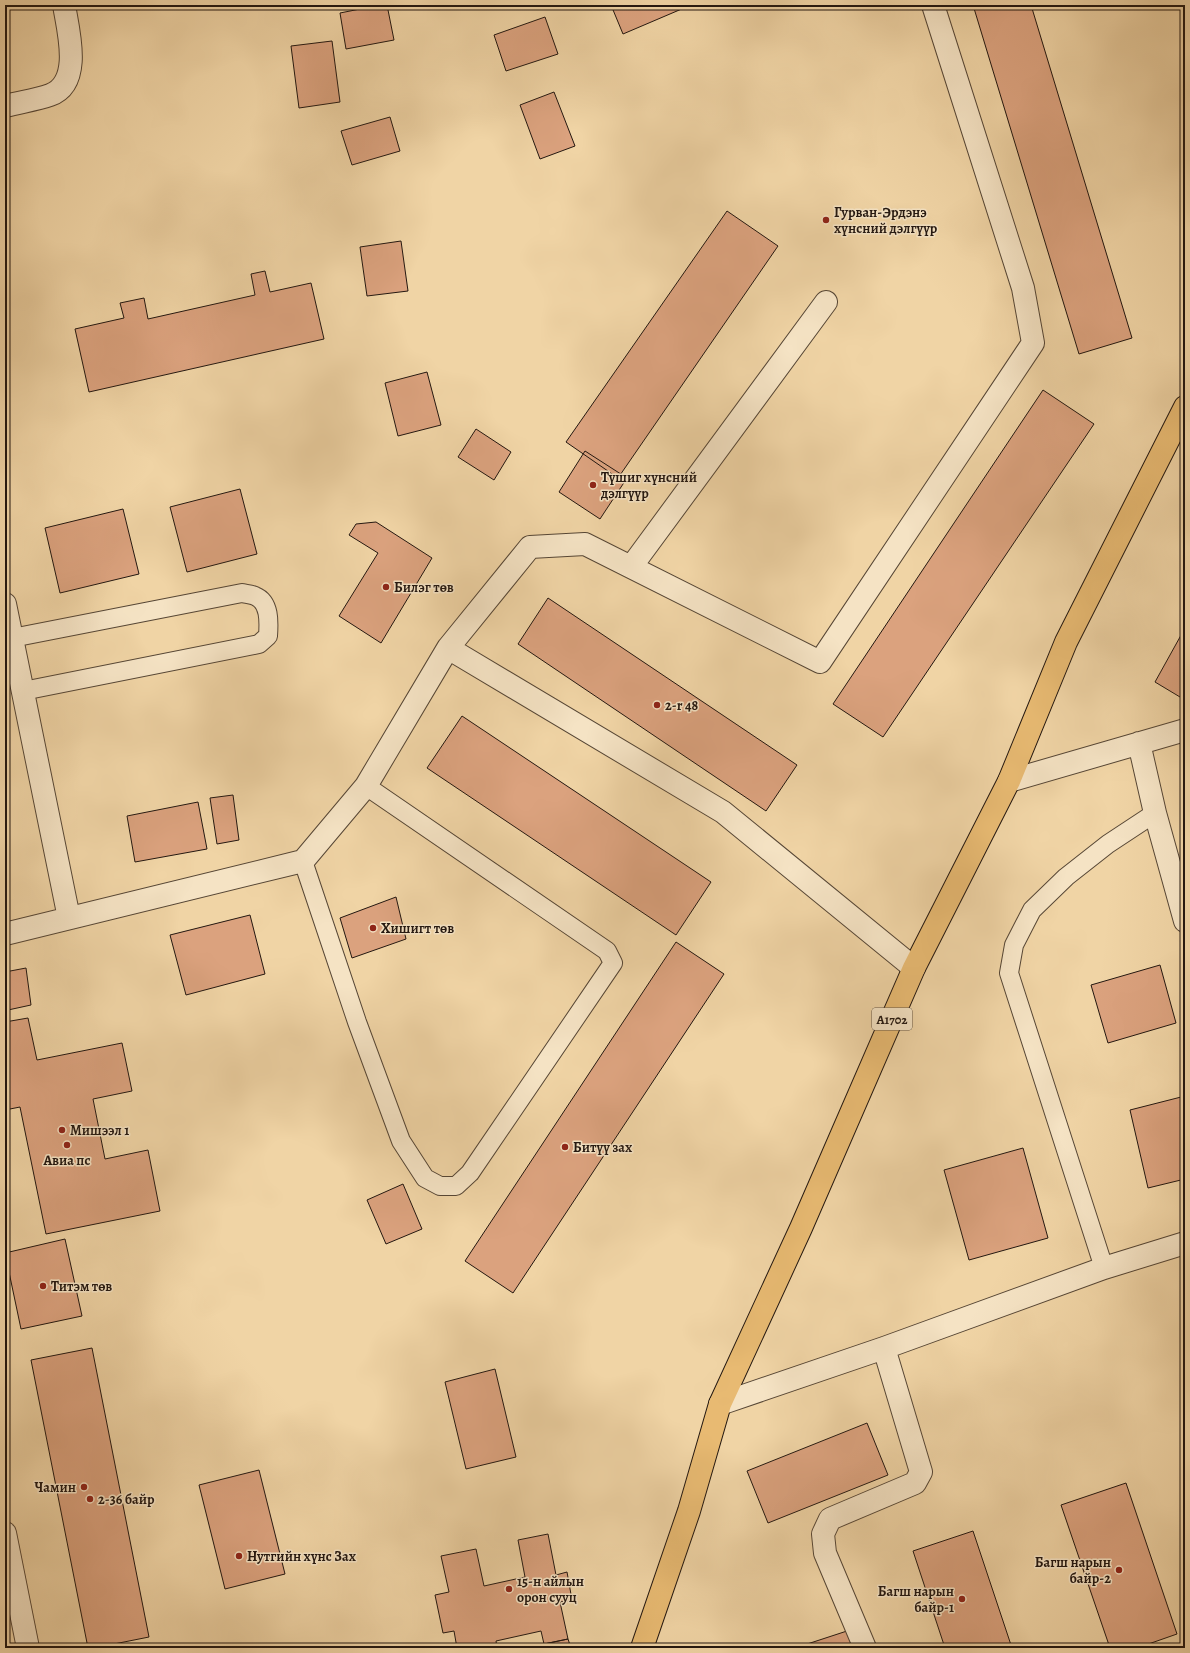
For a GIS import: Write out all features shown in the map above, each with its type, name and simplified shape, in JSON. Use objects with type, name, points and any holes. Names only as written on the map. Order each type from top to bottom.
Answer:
[{"type":"highway","name":"A1702","points":[[642,1648],[689,1511],[720,1404],[801,1228],[914,968],[1009,781],[1066,642],[1185,407]]},
{"type":"street","points":[[5,106],[51,95],[61,90],[71,69],[70,42],[64,5]]},
{"type":"street","points":[[5,934],[303,861],[366,786],[448,648],[530,547],[585,544],[820,662],[1033,342],[1023,288],[933,5]]},
{"type":"street","points":[[630,567],[826,302]]},
{"type":"street","points":[[5,604],[68,918]]},
{"type":"street","points":[[448,648],[723,812],[914,968]]},
{"type":"street","points":[[1009,781],[1185,730]]},
{"type":"street","points":[[1139,743],[1155,812],[1185,921]]},
{"type":"street","points":[[720,1404],[884,1348],[1104,1268],[1185,1243]]},
{"type":"street","points":[[865,1648],[825,1553],[823,1534],[830,1519],[914,1483],[921,1472],[884,1348]]},
{"type":"street","points":[[5,1534],[28,1648]]},
{"type":"lane","points":[[12,638],[242,593],[256,596],[264,604],[270,618],[268,636],[259,644],[23,691]]},
{"type":"lane","points":[[303,861],[358,1022],[401,1141],[425,1178],[440,1186],[456,1186],[470,1173],[613,963],[607,951],[366,786]]},
{"type":"lane","points":[[1104,1268],[1009,973],[1014,945],[1032,910],[1066,877],[1155,812]]},
{"type":"building","points":[[387,5],[394,40],[346,49],[340,13]]},
{"type":"building","points":[[611,5],[691,5],[623,34]]},
{"type":"building","points":[[973,5],[1031,5],[1132,338],[1079,354]]},
{"type":"building","points":[[545,17],[558,54],[506,71],[494,35]]},
{"type":"building","points":[[332,41],[340,102],[299,108],[291,46]]},
{"type":"building","points":[[554,92],[575,146],[540,159],[520,105]]},
{"type":"building","points":[[390,117],[400,151],[352,165],[341,131]]},
{"type":"building","points":[[727,211],[778,246],[618,478],[566,442]]},
{"type":"building","points":[[401,241],[408,291],[367,296],[360,247]]},
{"type":"building","points":[[265,271],[270,292],[311,283],[324,339],[89,392],[75,329],[124,318],[120,303],[144,298],[148,319],[255,295],[251,274]]},
{"type":"building","points":[[427,372],[441,425],[398,436],[385,383]]},
{"type":"building","points":[[1043,390],[1094,424],[883,737],[833,704]]},
{"type":"building","points":[[476,429],[511,452],[494,480],[458,457]]},
{"type":"building","name":"Түшиг хүнсний дэлгүүр","points":[[585,451],[627,478],[600,519],[559,492]]},
{"type":"building","points":[[240,489],[257,554],[187,572],[170,507]]},
{"type":"building","points":[[123,509],[139,574],[60,593],[45,528]]},
{"type":"building","name":"Билэг төв","points":[[376,522],[432,558],[381,643],[339,616],[378,553],[349,535],[356,524]]},
{"type":"building","name":"2-r 48","points":[[548,598],[797,765],[766,811],[518,644]]},
{"type":"building","points":[[1185,628],[1185,700],[1155,682]]},
{"type":"building","points":[[462,716],[711,882],[676,935],[427,768]]},
{"type":"building","points":[[233,795],[239,840],[217,844],[210,798]]},
{"type":"building","points":[[198,802],[207,849],[135,862],[127,816]]},
{"type":"building","name":"Хишигт төв","points":[[396,897],[406,939],[352,958],[340,918]]},
{"type":"building","points":[[250,915],[265,974],[186,995],[170,935]]},
{"type":"building","points":[[676,942],[724,974],[513,1293],[465,1261]]},
{"type":"building","points":[[1160,965],[1176,1023],[1108,1043],[1091,985]]},
{"type":"building","points":[[26,968],[31,1005],[8,1010],[5,998],[5,972]]},
{"type":"building","name":"Мишээл 1","points":[[28,1018],[37,1060],[122,1043],[132,1091],[93,1099],[105,1159],[148,1150],[160,1211],[46,1234],[20,1107],[5,1110],[5,1022]]},
{"type":"building","points":[[1185,1096],[1185,1179],[1148,1188],[1130,1110]]},
{"type":"building","points":[[1023,1148],[1048,1238],[969,1260],[944,1170]]},
{"type":"building","points":[[403,1184],[422,1229],[386,1244],[367,1200]]},
{"type":"building","name":"Титэм төв","points":[[65,1239],[82,1316],[21,1329],[5,1253]]},
{"type":"building","name":"2-36 байр","points":[[92,1348],[149,1637],[88,1648],[31,1360]]},
{"type":"building","points":[[495,1369],[516,1457],[466,1469],[445,1382]]},
{"type":"building","points":[[867,1423],[888,1475],[768,1523],[747,1471]]},
{"type":"building","points":[[259,1470],[285,1574],[225,1589],[199,1485]]},
{"type":"building","name":"Багш нарын байр-2","points":[[1126,1483],[1177,1634],[1137,1648],[1110,1648],[1061,1505]]},
{"type":"building","name":"Багш нарын байр-1","points":[[973,1531],[1012,1648],[945,1648],[913,1551]]},
{"type":"building","name":"15-н айлын орон сууц","points":[[548,1534],[556,1575],[567,1572],[572,1600],[560,1602],[568,1639],[544,1644],[541,1631],[496,1641],[497,1648],[457,1648],[454,1631],[443,1633],[435,1595],[449,1592],[441,1556],[476,1549],[484,1586],[525,1577],[518,1540]]},
{"type":"building","points":[[850,1630],[856,1648],[795,1648]]},
{"type":"building","points":[[568,1639],[571,1648],[533,1648],[544,1644]]},
{"type":"place","name":"Гурван-Эрдэнэ хүнсний дэлгүүр","points":[[826,220]]},
{"type":"place","name":"Түшиг хүнсний дэлгүүр","points":[[593,485]]},
{"type":"place","name":"Билэг төв","points":[[386,587]]},
{"type":"place","name":"2-r 48","points":[[657,705]]},
{"type":"place","name":"Хишигт төв","points":[[373,928]]},
{"type":"place","name":"Мишээл 1","points":[[62,1130]]},
{"type":"place","name":"Авиа пс","points":[[67,1145]]},
{"type":"place","name":"Битүү зах","points":[[565,1147]]},
{"type":"place","name":"Титэм төв","points":[[43,1286]]},
{"type":"place","name":"Чамин","points":[[84,1487]]},
{"type":"place","name":"2-36 байр","points":[[90,1499]]},
{"type":"place","name":"Нутгийн хүнс Зах","points":[[239,1556]]},
{"type":"place","name":"Багш нарын байр-2","points":[[1119,1570]]},
{"type":"place","name":"15-н айлын орон сууц","points":[[509,1589]]},
{"type":"place","name":"Багш нарын байр-1","points":[[962,1599]]}]
